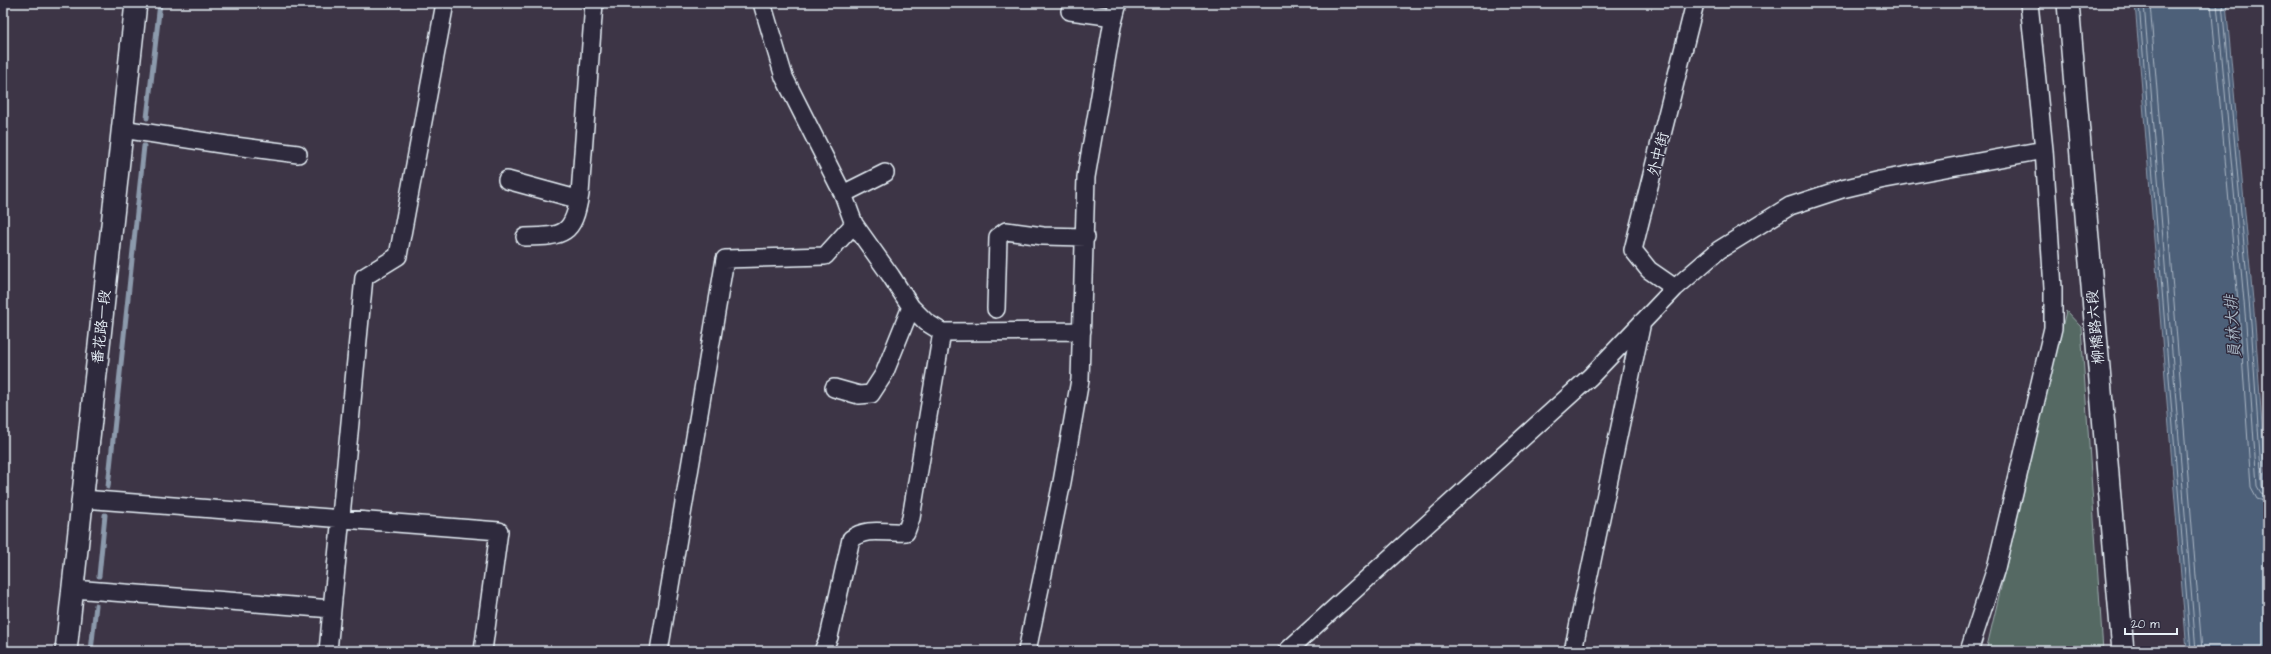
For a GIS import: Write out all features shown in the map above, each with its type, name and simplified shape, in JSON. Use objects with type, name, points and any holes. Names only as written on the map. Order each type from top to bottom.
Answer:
[{"type":"main road","name":"番花路一段","points":[[66,651],[136,3]]},
{"type":"main road","name":"柳橋路六段","points":[[2068,3],[2123,651]]},
{"type":"street","points":[[328,651],[364,277],[398,256],[445,3]]},
{"type":"street","points":[[525,237],[555,236],[568,230],[577,212],[580,194],[594,3]]},
{"type":"street","points":[[762,3],[784,77],[843,194],[854,224],[911,307],[926,322],[942,332],[1082,331]]},
{"type":"street","name":"外中街","points":[[1675,288],[1649,270],[1633,250],[1694,3]]},
{"type":"street","points":[[1968,651],[1996,568],[2053,328],[2053,288],[2044,150],[2029,3]]},
{"type":"street","points":[[1027,651],[1062,482],[1080,380],[1086,237],[1086,177],[1116,10],[1070,12]]},
{"type":"street","points":[[122,129],[227,146],[298,154]]},
{"type":"street","points":[[1287,651],[1590,377],[1675,288],[1719,250],[1790,206],[1842,189],[1880,180],[2044,150]]},
{"type":"street","points":[[843,194],[885,173]]},
{"type":"street","points":[[507,180],[573,198],[580,194]]},
{"type":"street","points":[[659,651],[725,259],[825,256],[854,224]]},
{"type":"street","points":[[996,309],[998,236],[1006,231],[1043,236],[1086,237]]},
{"type":"street","points":[[834,388],[859,395],[871,394],[884,374],[911,307]]},
{"type":"street","points":[[1573,651],[1642,322]]},
{"type":"street","points":[[823,651],[829,637],[851,539],[858,533],[870,530],[893,533],[906,532],[917,490],[942,332]]},
{"type":"street","points":[[83,499],[499,531],[483,651]]},
{"type":"street","points":[[73,589],[332,609]]},
{"type":"green space","points":[[2066,311],[2081,327],[2103,651],[1986,651]]},
{"type":"water","name":"員林大排","points":[[2135,3],[2226,3],[2255,323],[2268,515],[2268,651],[2187,651]]},
{"type":"waterway","points":[[147,118],[160,3]]},
{"type":"waterway","points":[[108,487],[144,146]]},
{"type":"waterway","points":[[99,576],[105,515]]},
{"type":"waterway","points":[[91,651],[96,605]]}]
